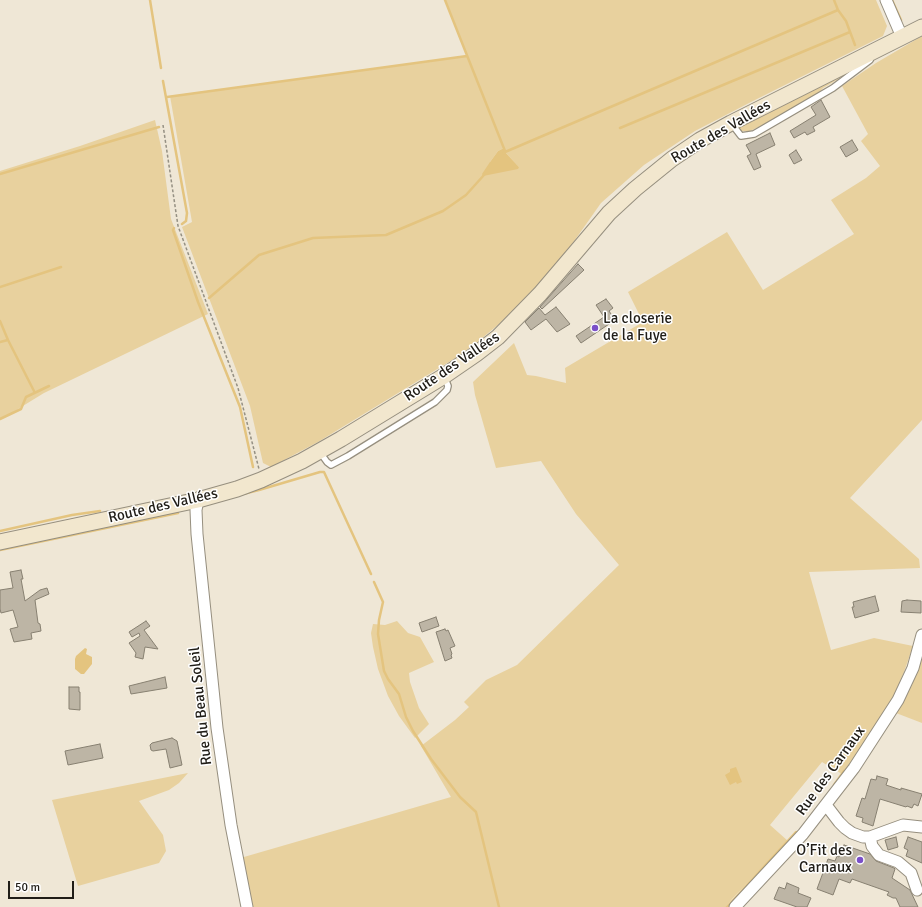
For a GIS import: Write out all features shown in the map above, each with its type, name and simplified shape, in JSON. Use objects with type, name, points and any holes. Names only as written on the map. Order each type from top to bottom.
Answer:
[{"type":"main road","name":"Route des Vallées","points":[[0,542],[198,500],[237,489],[288,468],[319,451],[444,376],[488,345],[509,327],[540,294],[608,213],[634,189],[672,159],[700,140],[731,123],[922,27]]},
{"type":"street","points":[[886,0],[902,37]]},
{"type":"street","name":"Rue du Beau Soleil","points":[[198,500],[196,510],[197,534],[217,728],[231,825],[247,907]]},
{"type":"street","name":"Rue des Carnaux","points":[[735,907],[804,834],[854,768],[898,700],[913,668],[922,635]]},
{"type":"street","points":[[826,805],[845,828],[858,835],[870,838],[903,825],[922,827]]},
{"type":"street","points":[[870,838],[872,846],[879,855],[898,862],[911,873],[917,890]]},
{"type":"lane","points":[[731,123],[741,136],[754,134],[833,88],[870,60],[872,52]]},
{"type":"path","points":[[163,125],[178,226],[238,388],[261,480]]},
{"type":"shaded area","points":[[445,0],[876,0],[887,26],[883,36],[695,131],[644,165],[601,203],[570,247],[532,292],[499,324],[475,344],[457,357],[318,442],[271,467],[263,463],[250,406],[182,227],[192,222],[170,96],[467,56]],"holes":[[[504,148],[505,152],[519,167],[490,162],[498,151]]]},
{"type":"shaded area","points":[[922,36],[922,420],[850,498],[919,559],[920,568],[809,572],[831,650],[874,638],[913,646],[892,700],[871,734],[842,774],[822,762],[770,825],[788,841],[726,907],[247,907],[237,859],[451,797],[421,746],[455,720],[469,707],[464,702],[486,680],[517,665],[619,565],[576,514],[541,461],[496,468],[475,395],[473,382],[514,343],[527,375],[566,383],[565,368],[643,322],[628,292],[727,232],[763,290],[854,234],[831,200],[866,178],[880,166],[861,141],[868,134],[842,86],[876,63]]},
{"type":"shaded area","points":[[840,76],[840,78],[823,88],[819,93],[771,121],[750,131],[741,131],[737,128]]},
{"type":"shaded area","points":[[155,120],[162,151],[171,219],[208,314],[44,393],[0,420],[0,171],[80,146]]},
{"type":"shaded area","points":[[504,148],[505,152],[519,167],[518,169],[483,176],[482,174],[498,151]]},
{"type":"shaded area","points":[[397,621],[408,633],[420,637],[434,662],[409,673],[410,682],[419,708],[429,724],[415,738],[399,716],[388,696],[378,669],[373,647],[371,633],[373,624],[385,625]]},
{"type":"shaded area","points":[[85,648],[87,649],[86,654],[92,657],[92,664],[84,674],[81,674],[75,669],[75,659],[76,656]]},
{"type":"shaded area","points":[[922,656],[922,723],[896,713],[912,685]]},
{"type":"shaded area","points":[[736,767],[742,782],[737,784],[736,782],[730,785],[725,775],[730,772],[730,769]]},
{"type":"shaded area","points":[[188,773],[179,783],[169,790],[139,801],[163,835],[166,851],[159,863],[78,886],[52,800]]},
{"type":"building","points":[[821,100],[830,117],[813,127],[815,131],[807,135],[805,132],[794,138],[790,131],[816,115],[811,107]]},
{"type":"building","points":[[770,133],[775,145],[756,154],[761,167],[754,170],[747,156],[751,154],[746,145]]},
{"type":"building","points":[[852,140],[858,150],[846,157],[840,147]]},
{"type":"building","points":[[796,150],[802,160],[794,164],[789,155]]},
{"type":"building","points":[[578,264],[584,270],[542,309],[540,307]]},
{"type":"building","name":"La closerie de la Fuye","points":[[606,299],[613,308],[609,311],[615,320],[581,343],[576,336],[604,317],[596,305]]},
{"type":"building","points":[[556,307],[570,324],[557,332],[546,319],[531,330],[525,322],[539,308],[545,315]]},
{"type":"building","points":[[21,570],[25,601],[40,590],[47,588],[49,594],[35,600],[38,623],[40,624],[41,631],[31,633],[32,639],[14,642],[10,629],[18,627],[13,610],[1,613],[0,590],[13,588],[10,572]]},
{"type":"building","points":[[875,596],[879,611],[855,618],[852,607],[854,607],[853,602]]},
{"type":"building","points":[[902,601],[921,601],[921,613],[901,612]]},
{"type":"building","points":[[436,617],[439,626],[422,632],[419,623]]},
{"type":"building","points":[[146,621],[150,626],[144,630],[158,649],[145,647],[143,659],[135,657],[136,653],[129,643],[140,636],[139,633],[132,637],[129,632]]},
{"type":"building","points":[[445,629],[446,631],[448,630],[455,646],[450,648],[452,658],[445,661],[436,632]]},
{"type":"building","points":[[165,677],[167,688],[131,694],[129,686]]},
{"type":"building","points":[[69,687],[79,687],[80,710],[69,709]]},
{"type":"building","points":[[172,738],[177,741],[182,765],[170,768],[166,749],[153,751],[151,750],[150,745],[152,743]]},
{"type":"building","points":[[100,744],[103,758],[68,765],[65,751]]},
{"type":"building","points":[[877,776],[888,779],[886,785],[901,790],[901,788],[922,794],[918,806],[914,804],[912,808],[906,807],[880,799],[873,826],[862,822],[863,818],[856,816],[862,798],[865,799],[871,779],[876,780]]},
{"type":"building","points":[[896,837],[898,847],[888,850],[885,840]]},
{"type":"building","points":[[908,837],[922,842],[922,863],[906,856],[908,850],[904,848]]},
{"type":"building","points":[[844,845],[870,854],[876,861],[894,868],[892,878],[910,890],[918,907],[900,907],[896,898],[887,895],[889,892],[852,879],[850,883],[839,879],[833,895],[817,889],[828,859],[835,861],[837,856],[839,857]]},
{"type":"building","points":[[787,883],[799,888],[798,893],[811,898],[807,907],[797,907],[774,899],[779,887],[785,889]]},
{"type":"waterway","points":[[150,0],[161,68]]},
{"type":"waterway","points":[[445,0],[505,151]]},
{"type":"waterway","points":[[504,153],[838,10],[834,0]]},
{"type":"waterway","points":[[892,0],[901,20]]},
{"type":"waterway","points":[[838,10],[846,21],[855,45]]},
{"type":"waterway","points":[[620,128],[850,32]]},
{"type":"waterway","points":[[167,97],[467,56]]},
{"type":"waterway","points":[[163,81],[187,213],[186,221],[182,224]]},
{"type":"waterway","points":[[0,174],[159,127]]},
{"type":"waterway","points":[[209,298],[259,255],[313,238],[386,235],[443,211],[466,195],[484,175]]},
{"type":"waterway","points":[[174,228],[173,230],[198,302],[240,407],[253,467]]},
{"type":"waterway","points":[[0,287],[61,267]]},
{"type":"waterway","points":[[0,321],[8,340],[0,342]]},
{"type":"waterway","points":[[8,340],[35,393]]},
{"type":"waterway","points":[[0,419],[21,409],[26,397],[49,386]]},
{"type":"waterway","points":[[258,489],[259,490],[324,472],[371,574]]},
{"type":"waterway","points":[[243,494],[259,490]]},
{"type":"waterway","points":[[0,531],[72,515],[100,511]]},
{"type":"waterway","points":[[0,550],[178,513]]},
{"type":"waterway","points":[[374,582],[383,602],[378,634],[384,671],[399,694],[406,717],[413,731],[431,759],[460,797],[476,812],[499,907]]},
{"type":"waterway","points":[[834,785],[844,771]]},
{"type":"waterway","points":[[727,907],[796,832]]},
{"type":"place","name":"La closerie de la Fuye","points":[[595,328]]},
{"type":"place","name":"O’Fit des Carnaux","points":[[860,860]]}]
